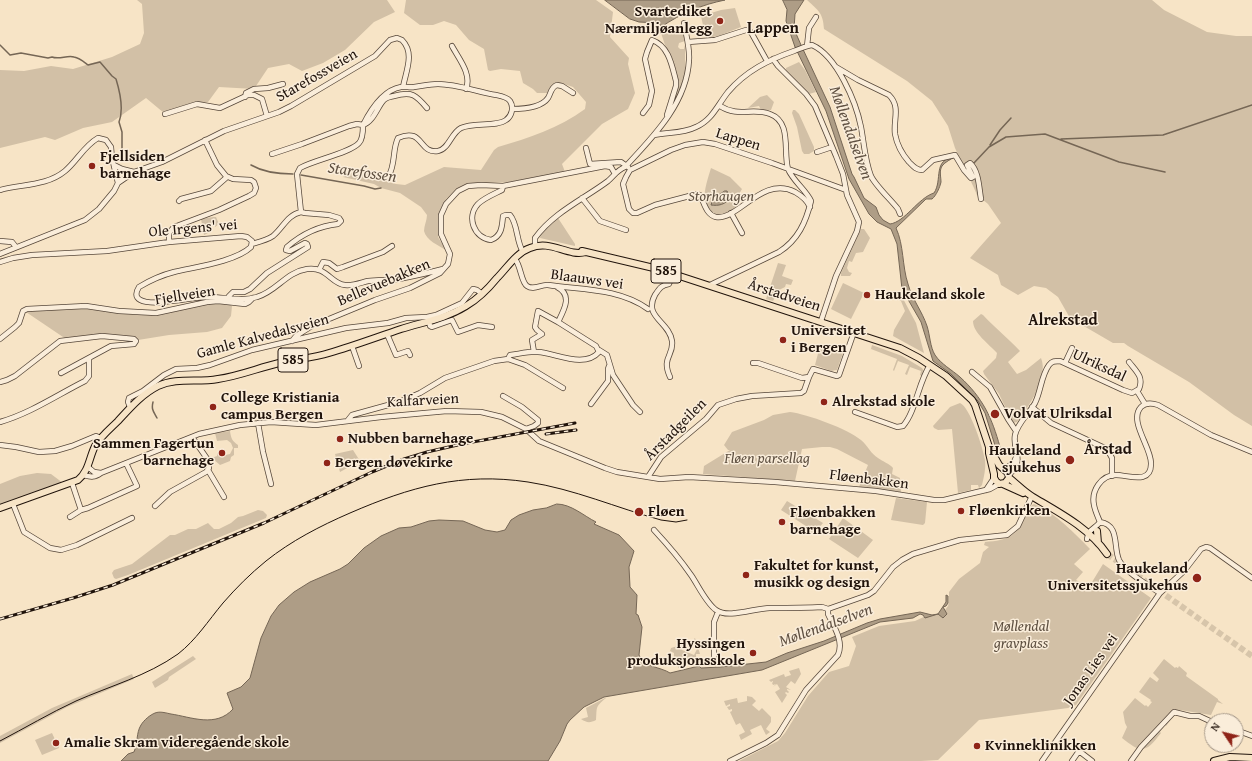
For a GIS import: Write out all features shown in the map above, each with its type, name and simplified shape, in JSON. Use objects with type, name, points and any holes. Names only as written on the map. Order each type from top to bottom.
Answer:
[{"type":"main road","name":"585","points":[[83,475],[88,467],[93,451],[101,438],[130,407],[153,389],[176,380],[208,380],[225,378],[279,363],[327,354],[429,322],[453,313],[466,306],[482,294],[523,252],[535,246]]},
{"type":"main road","name":"Årstadveien","points":[[535,246],[564,249],[572,248],[643,264],[900,348],[930,365],[949,379],[973,402],[989,447]]},
{"type":"main road","name":"585","points":[[989,447],[996,461],[1018,487],[1060,512],[1098,543],[1107,554],[1099,549],[1089,537]]},
{"type":"main road","name":"585","points":[[989,447],[996,482],[1032,496]]},
{"type":"main road","points":[[994,476],[998,470],[1003,469]]},
{"type":"main road","name":"Kalfarveien","points":[[0,508],[72,483],[83,475]]},
{"type":"main road","points":[[1001,484],[1006,482],[1009,477]]},
{"type":"main road","name":"585","points":[[1098,543],[1099,526]]},
{"type":"main road","points":[[1214,761],[1230,757],[1252,758]]},
{"type":"street","points":[[805,46],[809,28],[816,17]]},
{"type":"street","points":[[535,246],[536,236],[547,225],[570,206],[609,180],[626,165],[654,135],[666,119],[685,84],[689,61],[688,42],[684,23]]},
{"type":"street","points":[[688,42],[715,40],[742,30],[749,30],[756,39],[767,61]]},
{"type":"street","name":"Starefossveien","points":[[0,254],[86,220],[99,209],[114,191],[118,183],[134,172],[162,162],[229,129],[291,106],[374,56],[393,39],[402,40],[408,45],[410,53],[403,87]]},
{"type":"street","points":[[643,113],[649,105],[652,91],[645,59],[652,40],[661,44],[665,48],[676,81],[676,86],[666,119]]},
{"type":"street","points":[[654,135],[676,133],[696,127],[712,116],[728,93],[752,70],[767,61],[805,46],[812,45],[818,48],[834,66],[846,87],[856,109],[871,176],[898,209],[900,214]]},
{"type":"street","points":[[452,46],[467,72],[468,82],[466,89]]},
{"type":"street","points":[[773,59],[812,102],[843,174],[846,190],[859,222],[859,227],[836,276],[821,321]]},
{"type":"street","points":[[834,66],[889,95],[893,99],[896,106],[895,131],[897,142],[902,153],[914,168],[922,170],[933,160],[955,155],[971,178],[973,177],[967,165],[970,163],[976,171],[980,199]]},
{"type":"street","points":[[245,97],[246,93],[250,90],[268,88],[283,84]]},
{"type":"street","points":[[301,212],[297,178],[298,171],[304,166],[348,150],[359,143],[362,137],[363,125],[366,118],[383,96],[395,89],[438,84],[504,97],[510,102],[512,109],[511,115],[506,121],[469,126],[460,129],[453,134],[445,147],[437,152],[426,149],[415,136],[409,135],[398,138],[392,169],[388,177]]},
{"type":"street","points":[[512,109],[533,106],[545,102],[553,87],[557,85],[562,86],[573,94]]},
{"type":"street","points":[[272,154],[298,146],[349,126],[357,124],[363,125],[368,122],[386,99],[400,94],[414,95],[420,99],[427,108]]},
{"type":"street","points":[[165,114],[197,104],[220,108],[245,97],[254,95],[262,99],[267,116]]},
{"type":"street","points":[[710,285],[779,252],[789,245],[802,227],[810,207],[811,200],[788,169],[785,133],[776,117],[772,114],[761,112],[732,112],[720,106]]},
{"type":"street","points":[[0,190],[36,184],[57,176],[70,166],[90,143],[98,138],[106,140],[109,144],[118,183]]},
{"type":"street","points":[[169,242],[169,233],[174,227],[219,210],[249,196],[254,193],[256,188],[254,182],[251,180],[233,179],[227,177],[221,172],[205,140]]},
{"type":"street","name":"Lappen","points":[[630,170],[671,150],[685,145],[704,142],[715,144],[846,190]]},
{"type":"street","points":[[817,152],[832,147]]},
{"type":"street","points":[[586,148],[590,164],[616,162],[624,163],[630,170],[623,184],[630,212],[633,213],[637,213],[655,205],[695,194],[700,195],[707,210],[712,215],[722,217],[732,213],[766,191],[774,189],[784,189],[795,192],[806,200],[810,207]]},
{"type":"street","points":[[114,165],[134,172]]},
{"type":"street","points":[[319,270],[328,274],[340,284],[348,286],[374,281],[398,279],[431,272],[443,268],[448,264],[450,254],[441,234],[442,215],[444,208],[450,199],[458,191],[468,186],[503,186],[605,166],[611,167],[615,174]]},
{"type":"street","points":[[179,202],[181,199],[211,191],[227,177]]},
{"type":"street","points":[[503,186],[502,190],[482,201],[476,207],[472,216],[474,226],[482,237],[491,240],[501,231],[503,216],[510,215],[514,223],[518,244],[523,252]]},
{"type":"street","points":[[582,198],[600,221],[626,230]]},
{"type":"street","points":[[228,298],[228,296],[233,292],[244,292],[250,289],[267,273],[308,248],[307,244],[303,244],[290,251],[286,250],[286,247],[297,239],[317,228],[338,224],[341,221],[335,216],[301,212],[286,220],[277,232],[270,238],[252,244]]},
{"type":"street","points":[[732,213],[742,233]]},
{"type":"street","name":"Ole Irgens' vei","points":[[0,262],[22,256],[107,251],[169,242],[241,236],[250,238],[252,244],[249,249],[242,253],[197,268],[168,274],[143,284],[136,291],[140,300],[146,302],[165,302],[201,298],[253,298]]},
{"type":"street","points":[[0,241],[12,242],[16,247]]},
{"type":"street","name":"Fjellveien","points":[[0,339],[15,327],[23,311],[27,309],[86,306],[119,311],[156,313],[207,302],[218,301],[246,304],[253,298],[266,294],[287,276],[293,273],[307,269],[319,270],[323,262],[329,263],[337,268],[343,267],[383,252],[392,246]]},
{"type":"street","name":"Blaauws vei","points":[[515,259],[519,266],[524,283],[527,286],[534,287],[546,284],[557,287],[591,290],[634,300],[648,309]]},
{"type":"street","name":"Bellevuebakken","points":[[292,340],[318,322],[330,319],[375,300],[415,286],[435,277],[443,268]]},
{"type":"street","points":[[670,376],[666,365],[672,340],[669,332],[651,310],[651,305],[658,291],[663,285],[669,284],[673,273]]},
{"type":"street","points":[[557,287],[565,293],[566,297],[564,311],[558,322]]},
{"type":"street","name":"Gamle Kalvedalsveien","points":[[130,407],[128,402],[129,398],[143,391],[173,370],[210,366],[252,350],[346,328],[388,323],[406,318],[436,315],[462,303],[472,289],[477,290],[482,294]]},
{"type":"street","points":[[534,352],[532,340],[542,334],[536,330],[535,327],[538,311],[593,344],[607,355],[613,375],[632,405],[640,412]]},
{"type":"street","points":[[429,322],[430,326],[432,327],[452,320],[458,332],[478,325],[492,327]]},
{"type":"street","points":[[753,363],[758,363],[802,378],[809,377],[813,369],[837,376],[839,375],[854,332]]},
{"type":"street","points":[[387,334],[396,355],[408,351],[410,355]]},
{"type":"street","points":[[0,382],[10,379],[19,373],[60,341],[102,336],[134,339],[136,341],[134,344],[111,346],[61,373]]},
{"type":"street","points":[[352,346],[359,366]]},
{"type":"street","points":[[1065,363],[1072,348]]},
{"type":"street","points":[[508,359],[510,355],[534,352],[576,360],[591,357],[598,353],[599,350]]},
{"type":"street","points":[[0,422],[23,414],[85,381],[89,376],[89,358]]},
{"type":"street","points":[[348,420],[352,415],[406,400],[444,378],[494,361],[508,359],[525,365],[563,388]]},
{"type":"street","name":"Ulriksdal","points":[[1016,431],[1032,407],[1049,366],[1056,361],[1065,363],[1132,393],[1137,391],[1141,384],[1141,380],[1140,376],[1129,362]]},
{"type":"street","points":[[591,404],[608,381],[608,369],[610,364]]},
{"type":"street","points":[[855,412],[897,427],[903,426],[911,412],[930,365]]},
{"type":"street","points":[[972,372],[990,387],[1008,420],[1016,431],[1015,438],[1017,463],[1009,477]]},
{"type":"street","name":"Årstadgeilen","points":[[648,477],[661,457],[706,419],[718,404],[736,399],[801,393],[804,391],[809,377]]},
{"type":"street","name":"Ulriksdal","points":[[1137,391],[1145,404]]},
{"type":"street","points":[[503,396],[522,406],[538,420],[537,424],[526,429]]},
{"type":"street","points":[[1099,526],[1094,507],[1094,494],[1100,482],[1105,478],[1112,476],[1137,478],[1146,475],[1151,469],[1151,459],[1137,420],[1138,411],[1145,404],[1152,403],[1158,405],[1200,429],[1252,452]]},
{"type":"street","points":[[1032,407],[1051,423],[1107,449],[1112,458],[1112,476]]},
{"type":"street","name":"Kalfarveien","points":[[83,475],[94,477],[192,437],[215,430],[258,423],[281,422],[309,425],[435,412],[481,412],[507,418],[526,429],[539,441]]},
{"type":"street","points":[[258,423],[271,484]]},
{"type":"street","points":[[0,445],[45,452],[61,450],[96,436],[101,438]]},
{"type":"street","points":[[192,437],[208,460],[208,470],[224,496]]},
{"type":"street","name":"Fløenbakken","points":[[539,441],[610,470],[660,479],[695,477],[775,482],[876,491],[934,500],[944,500],[992,489],[1001,484]]},
{"type":"street","points":[[1003,469],[1014,462],[1017,455]]},
{"type":"street","points":[[70,517],[81,510],[113,498],[137,486],[126,463]]},
{"type":"street","points":[[88,467],[94,472],[101,473]]},
{"type":"street","points":[[155,506],[174,490],[208,470]]},
{"type":"street","points":[[986,490],[994,476]]},
{"type":"street","points":[[72,483],[81,510]]},
{"type":"street","points":[[654,530],[685,566],[708,602],[718,612],[728,614],[769,608],[784,609],[822,607],[828,609],[871,594],[897,563],[922,551],[960,540],[1007,535],[1018,526],[1032,496]]},
{"type":"street","points":[[13,504],[24,532],[50,548],[61,550],[84,542],[132,518]]},
{"type":"street","points":[[1089,537],[1099,526],[1110,525],[1114,530],[1117,552],[1122,565],[1160,593]]},
{"type":"street","name":"Jonas Lies vei","points":[[1042,761],[1160,593],[1179,577],[1203,548],[1210,548],[1252,578]]},
{"type":"street","points":[[730,761],[766,743],[778,735],[806,690],[838,655],[840,646],[838,637],[828,614],[828,609]]},
{"type":"street","points":[[714,663],[714,622],[718,612]]},
{"type":"street","points":[[1131,761],[1141,747],[1158,730],[1172,712],[1190,716],[1198,716],[1204,719]]},
{"type":"street","points":[[1072,761],[1080,752],[1092,761]]},
{"type":"green space","points":[[137,0],[387,0],[395,12],[374,22],[345,50],[323,63],[302,71],[289,64],[268,68],[254,89],[219,87],[208,102],[191,103],[164,113],[146,98],[112,122],[83,128],[55,140],[45,137],[0,148],[0,70],[24,71],[51,66],[73,69],[112,57],[140,44],[144,33],[142,4]]},
{"type":"green space","points":[[406,0],[596,0],[613,12],[610,37],[629,58],[628,64],[635,93],[628,109],[602,124],[562,164],[565,172],[508,182],[467,184],[456,189],[446,199],[439,213],[438,237],[446,250],[433,242],[425,234],[424,229],[427,215],[421,207],[400,193],[381,188],[374,184],[343,177],[349,173],[371,172],[374,178],[405,185],[444,167],[481,170],[494,150],[498,147],[532,136],[565,122],[585,109],[586,102],[573,87],[564,84],[553,84],[547,93],[537,93],[523,83],[520,71],[501,69],[488,70],[484,49],[469,40],[456,25],[444,21],[433,25],[420,25],[404,13]]},
{"type":"green space","points":[[807,0],[1152,0],[1164,10],[1207,32],[1236,36],[1252,36],[1252,426],[1234,415],[1189,382],[1124,343],[1113,343],[1070,318],[1058,297],[1046,288],[1034,286],[1018,295],[1001,285],[998,275],[970,258],[1001,223],[988,204],[977,195],[955,148],[948,126],[932,101],[907,81],[824,29],[823,19],[820,13]]},
{"type":"green space","name":"Svartediket Nærmiljøanlegg","points":[[735,8],[741,27],[706,39],[701,16],[721,10]]},
{"type":"green space","points":[[682,25],[685,41],[679,43],[678,47],[680,49],[684,49],[685,45],[685,73],[681,89],[670,110],[678,84],[661,33]]},
{"type":"green space","points":[[799,62],[805,70],[816,92],[809,94],[786,70],[786,68]]},
{"type":"green space","points":[[767,95],[774,102],[771,110],[761,110],[759,106],[748,108],[760,97]]},
{"type":"green space","points":[[793,110],[799,114],[814,147],[814,151],[809,154],[804,154],[802,151],[797,127],[792,113]]},
{"type":"green space","name":"Storhaugen","points":[[711,168],[730,177],[742,189],[738,196],[741,200],[730,212],[726,214],[721,215],[714,213],[706,203],[706,184]]},
{"type":"green space","points":[[216,217],[219,224],[215,227],[214,224],[211,224],[212,231],[204,235],[201,219]]},
{"type":"green space","points":[[558,218],[575,246],[540,238],[541,234]]},
{"type":"green space","points":[[861,229],[864,229],[870,238],[863,252],[856,253],[852,262],[849,261],[847,268],[849,272],[852,273],[850,276],[841,276],[841,273]]},
{"type":"green space","points":[[778,263],[786,265],[782,276],[793,280],[791,285],[786,284],[785,287],[779,290],[773,301],[766,299]]},
{"type":"green space","points":[[843,283],[864,293],[851,319],[831,309]]},
{"type":"green space","points":[[896,292],[900,293],[916,323],[924,353],[893,336],[894,330],[905,311],[901,301],[893,297]]},
{"type":"green space","points":[[209,302],[227,303],[232,306],[231,316],[222,328],[207,332],[169,335],[138,340],[134,338],[66,339],[26,312],[27,309],[73,306],[132,314],[152,315],[174,312]]},
{"type":"green space","points":[[981,314],[1020,351],[1008,362],[1017,374],[1026,370],[1041,358],[1043,366],[1040,383],[1032,400],[1017,422],[1013,423],[999,394],[983,371],[996,358],[997,353],[978,334],[976,330],[973,321]]},
{"type":"green space","points":[[872,345],[902,356],[922,368],[924,371],[922,376],[920,375],[921,371],[910,367],[907,375],[905,374],[909,365],[898,361],[894,371],[893,370],[897,359],[871,349]]},
{"type":"green space","points":[[820,346],[843,353],[837,370],[831,371],[815,365]]},
{"type":"green space","points":[[960,403],[968,412],[976,428],[984,454],[985,466],[982,485],[979,488],[978,485],[971,485],[971,490],[958,493],[952,429],[938,430],[933,426],[950,407]]},
{"type":"green space","name":"Fløen parsellag","points":[[790,412],[827,423],[847,431],[861,440],[871,452],[893,468],[892,474],[900,478],[901,492],[859,487],[868,465],[830,447],[802,449],[795,481],[703,474],[704,466],[730,450],[728,450],[724,445],[732,432],[773,415]]},
{"type":"green space","points":[[230,431],[232,439],[238,445],[238,448],[234,448],[234,455],[231,457],[230,461],[220,465],[212,458],[217,456],[217,453],[220,452],[221,456],[230,454],[233,448],[231,443],[227,440],[217,441],[215,433]]},
{"type":"green space","points":[[353,450],[360,461],[340,472],[335,454]]},
{"type":"green space","points":[[37,473],[51,474],[63,483],[0,505],[0,484],[20,476]]},
{"type":"green space","points":[[896,498],[927,502],[925,523],[923,525],[891,520]]},
{"type":"green space","points":[[787,501],[823,523],[818,529],[814,530],[811,535],[809,534],[809,528],[781,510]]},
{"type":"green space","name":"Møllendal gravplass","points":[[1034,504],[1057,518],[1090,549],[1074,564],[1083,572],[1076,580],[1089,587],[1103,564],[1151,598],[1076,705],[1068,708],[979,720],[938,760],[739,761],[778,741],[785,733],[808,696],[829,672],[849,666],[856,646],[852,637],[879,626],[915,621],[928,615],[939,614],[945,610],[949,602],[949,592],[959,579],[980,563],[983,552],[989,547],[984,545],[985,542],[1000,540],[1011,536],[1019,528],[1030,508]]},
{"type":"green space","points":[[258,510],[263,511],[267,515],[266,518],[128,575],[116,579],[114,578],[112,573],[114,570],[132,564],[170,535],[175,535],[188,529],[196,529],[208,523],[214,529],[219,529],[231,523],[238,517]]},
{"type":"green space","points":[[843,518],[873,540],[858,558],[829,539]]},
{"type":"green space","points":[[695,638],[700,654],[696,654],[696,657],[687,658],[687,662],[685,662],[686,667],[678,668],[678,660],[676,660],[676,664],[674,664],[674,653],[670,651],[671,648],[681,645],[682,650],[694,655],[697,649],[694,645]]},
{"type":"green space","points":[[193,656],[196,659],[155,688],[152,682]]},
{"type":"green space","points":[[1164,659],[1175,668],[1178,668],[1179,666],[1187,673],[1186,676],[1223,704],[1217,702],[1212,713],[1204,714],[1180,710],[1176,716],[1174,715],[1166,726],[1165,725],[1160,732],[1161,733],[1151,745],[1147,748],[1138,749],[1122,738],[1127,727],[1123,712],[1135,698],[1148,707],[1152,702],[1139,692],[1150,677],[1157,682],[1159,679],[1153,673]]},
{"type":"green space","points":[[799,668],[801,674],[795,684],[791,681],[786,687],[791,690],[787,689],[789,692],[785,693],[787,695],[782,703],[775,692],[780,689],[777,684],[773,687],[776,684],[773,685],[773,681],[771,682],[769,680],[784,674],[785,677],[791,675],[789,671]]},
{"type":"green space","points":[[132,674],[134,679],[67,707],[0,743],[0,736],[52,708]]},
{"type":"green space","points":[[747,696],[752,697],[756,701],[752,705],[759,711],[762,708],[771,717],[771,722],[766,729],[770,732],[766,735],[761,725],[750,730],[752,734],[741,740],[739,735],[745,732],[740,723],[736,725],[730,712],[732,709],[729,710],[727,707],[730,706],[730,704],[726,706],[724,701],[737,698],[738,703],[747,701]]},
{"type":"green space","points":[[605,698],[597,708],[596,720],[588,722],[581,719],[588,717],[586,708]]},
{"type":"green space","points":[[52,733],[59,748],[42,755],[35,740]]},
{"type":"shaded area","points":[[605,0],[725,0],[692,10],[661,27],[659,23],[639,22],[630,19]]},
{"type":"shaded area","name":"Møllendalselven","points":[[783,0],[804,0],[795,14],[794,29],[830,107],[852,174],[864,198],[876,207],[883,220],[890,224],[896,222],[922,200],[934,193],[937,188],[939,171],[943,162],[955,157],[942,166],[940,172],[941,182],[938,191],[933,198],[926,199],[896,228],[899,235],[908,284],[927,326],[933,352],[940,361],[968,385],[981,401],[994,427],[1000,452],[997,452],[985,413],[978,401],[951,374],[933,361],[921,322],[902,289],[897,244],[891,229],[877,222],[869,214],[849,179],[826,111],[795,47],[786,21],[787,10]]},
{"type":"shaded area","points":[[727,191],[730,197],[726,202],[719,205],[711,205],[713,199]]},
{"type":"shaded area","points":[[557,504],[572,508],[596,522],[594,524],[619,535],[634,551],[629,567],[630,587],[637,595],[636,614],[638,615],[642,627],[639,655],[644,662],[670,673],[699,666],[701,668],[720,667],[766,662],[880,619],[920,612],[932,615],[938,614],[925,618],[920,614],[913,618],[880,622],[762,670],[604,697],[584,707],[570,720],[548,761],[121,761],[128,754],[134,752],[139,728],[142,723],[149,716],[157,712],[195,719],[211,720],[226,715],[233,709],[227,693],[241,687],[250,678],[261,638],[271,616],[279,605],[294,592],[310,582],[348,564],[364,548],[381,536],[399,528],[411,527],[429,521],[439,520],[463,521],[485,530],[497,532],[505,530],[511,520],[519,515]]},
{"type":"shaded area","points":[[946,595],[948,596],[948,603],[943,607],[947,614],[943,618],[938,614],[946,602]]},
{"type":"waterway","points":[[0,45],[10,55],[21,53],[48,58],[71,57],[80,59],[88,65],[100,62],[116,79],[119,89],[121,100],[119,122],[122,132],[122,148]]},
{"type":"waterway","points":[[1061,139],[1163,135],[1252,105]]},
{"type":"waterway","points":[[990,145],[1000,130],[1011,118]]},
{"type":"waterway","points":[[973,164],[989,147],[1006,137],[1045,134],[1119,162],[1165,172]]},
{"type":"waterway","name":"Starefossen","points":[[251,165],[271,172],[293,174]]},
{"type":"waterway","name":"Starefossen","points":[[301,175],[375,189],[381,188]]},
{"type":"waterway","points":[[153,402],[152,405],[157,418]]},
{"type":"tunnel","points":[[1107,554],[1252,656]]},
{"type":"tram line","points":[[0,741],[66,706],[141,675],[166,662],[191,643],[223,603],[254,571],[296,540],[350,513],[415,489],[458,481],[504,479],[562,489],[661,520],[676,522],[687,520]]},
{"type":"railway","points":[[0,619],[113,585],[264,523],[372,472],[404,459],[462,444],[575,423]]},
{"type":"railway","points":[[546,434],[576,430]]},
{"type":"place","name":"Svartediket Nærmiljøanlegg","points":[[720,21]]},
{"type":"place","name":"Fjellsiden barnehage","points":[[92,166]]},
{"type":"place","name":"Haukeland skole","points":[[867,295]]},
{"type":"place","name":"Universitet i Bergen","points":[[783,340]]},
{"type":"place","name":"Alrekstad skole","points":[[824,402]]},
{"type":"place","name":"College Kristiania campus Bergen","points":[[213,407]]},
{"type":"place","name":"Volvat Ulriksdal","points":[[995,414]]},
{"type":"place","name":"Nubben barnehage","points":[[340,439]]},
{"type":"place","name":"Sammen Fagertun barnehage","points":[[222,453]]},
{"type":"place","name":"Haukeland sjukehus","points":[[1070,460]]},
{"type":"place","name":"Bergen døvekirke","points":[[327,463]]},
{"type":"place","name":"Fløenkirken","points":[[961,511]]},
{"type":"place","name":"Fløen","points":[[639,512]]},
{"type":"place","name":"Fløenbakken barnehage","points":[[782,522]]},
{"type":"place","name":"Fakultet for kunst, musikk og design","points":[[746,575]]},
{"type":"place","name":"Haukeland Universitetssjukehus","points":[[1197,578]]},
{"type":"place","name":"Hyssingen produksjonsskole","points":[[753,653]]},
{"type":"place","name":"Amalie Skram videregående skole","points":[[56,743]]},
{"type":"place","name":"Kvinneklinikken","points":[[977,746]]},
{"type":"district","name":"Lappen","points":[[773,29]]},
{"type":"district","name":"Alrekstad","points":[[1063,321]]},
{"type":"district","name":"Årstad","points":[[1108,450]]}]
